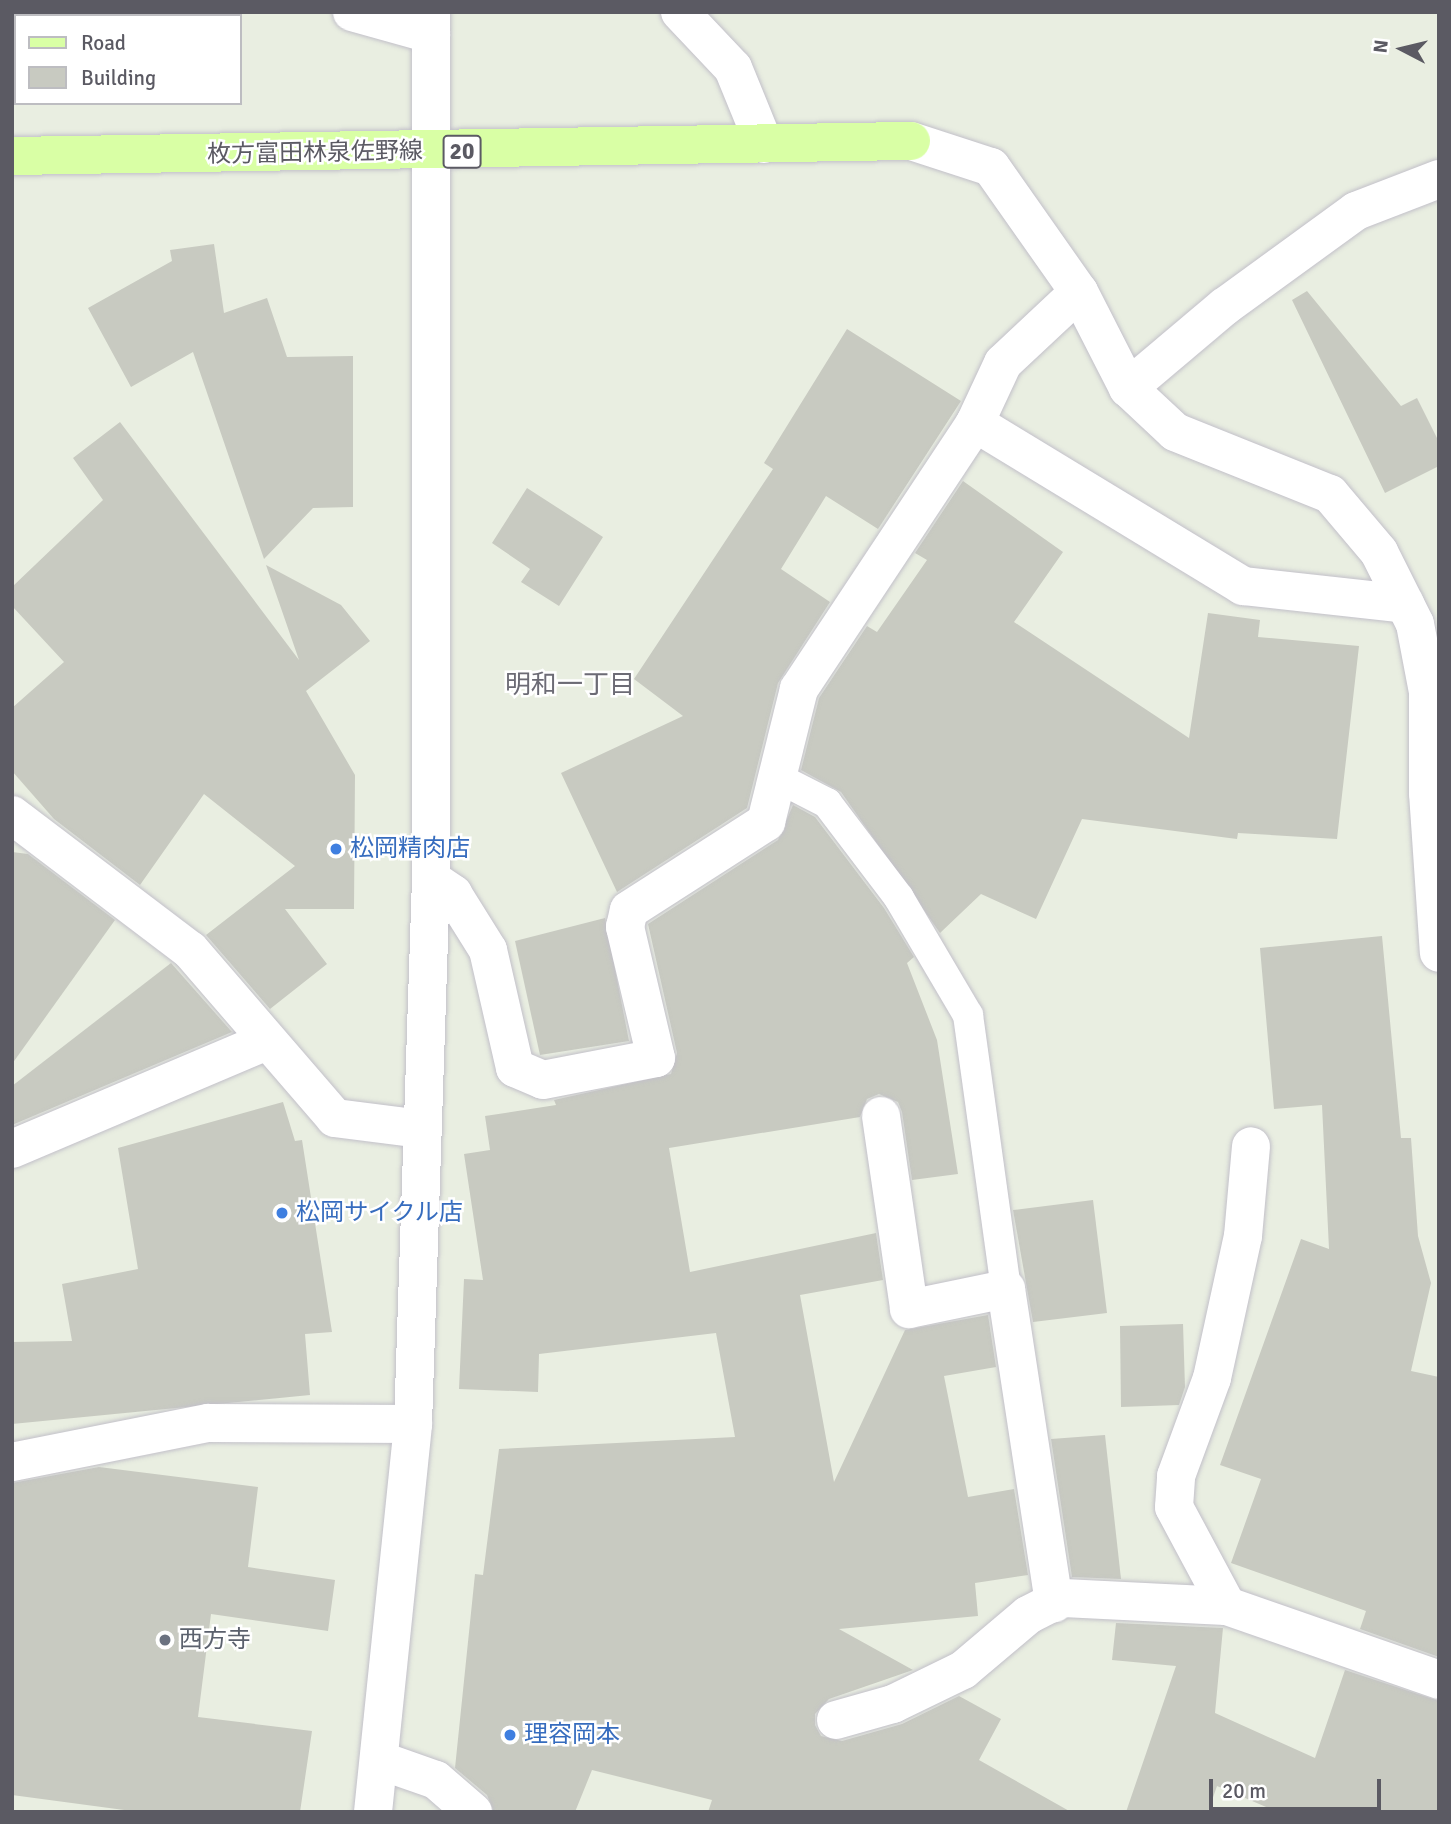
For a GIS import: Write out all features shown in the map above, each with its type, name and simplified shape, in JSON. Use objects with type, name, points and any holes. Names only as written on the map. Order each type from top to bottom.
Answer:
[{"type":"main road","name":"枚方富田林泉佐野線","points":[[12,156],[433,152],[911,141]]},
{"type":"street","points":[[352,12],[431,23],[433,152],[431,879],[413,1424],[373,1812]]},
{"type":"street","points":[[680,12],[733,68],[764,144]]},
{"type":"street","points":[[911,141],[991,167],[1079,292],[1128,388],[1175,432],[1330,494],[1379,552],[1415,624],[1428,692],[1428,793],[1439,953]]},
{"type":"street","points":[[1128,388],[1224,307],[1356,212],[1439,179]]},
{"type":"street","points":[[431,879],[453,894],[488,950],[515,1068],[543,1080],[656,1058],[625,927],[629,910],[766,822],[780,779],[799,689],[975,423],[1003,363],[1079,292]]},
{"type":"street","points":[[975,423],[1243,586],[1405,604]]},
{"type":"street","points":[[12,815],[190,950],[335,1118],[421,1129]]},
{"type":"street","points":[[12,1149],[266,1041]]},
{"type":"street","points":[[881,1116],[909,1309],[1006,1289],[1054,1603]]},
{"type":"street","points":[[1227,1606],[1174,1507],[1176,1476],[1212,1378],[1243,1236],[1251,1146]]},
{"type":"street","points":[[12,1462],[208,1423],[413,1424]]},
{"type":"street","points":[[836,1720],[893,1704],[963,1670],[1028,1615],[1062,1598],[1227,1606],[1439,1680]]},
{"type":"street","points":[[379,1760],[436,1780],[473,1812]]},
{"type":"lane","points":[[780,779],[827,803],[899,898],[968,1015],[1006,1289]]},
{"type":"building","points":[[214,244],[224,313],[267,298],[287,357],[353,356],[353,507],[313,508],[264,559],[193,352],[131,387],[88,308],[172,261],[170,250]]},
{"type":"building","points":[[1307,291],[1401,406],[1417,398],[1439,442],[1439,466],[1385,493],[1292,300]]},
{"type":"building","points":[[847,329],[961,401],[878,529],[826,496],[781,569],[830,602],[778,683],[747,808],[617,892],[561,773],[683,716],[634,679],[773,469],[764,463]]},
{"type":"building","points":[[120,422],[299,660],[266,565],[341,605],[370,641],[306,691],[355,775],[354,909],[285,909],[327,964],[270,1009],[206,935],[295,866],[204,794],[140,885],[54,819],[12,771],[12,708],[64,662],[12,606],[12,587],[103,500],[73,458]]},
{"type":"building","points":[[963,481],[1063,552],[1014,622],[1189,738],[1208,613],[1260,620],[1258,637],[1359,646],[1337,839],[1238,833],[1237,839],[1082,819],[1036,919],[981,894],[940,933],[841,792],[801,770],[819,698],[867,626],[877,632],[927,560],[915,553]]},
{"type":"building","points":[[527,488],[603,537],[559,606],[521,582],[530,569],[492,543]]},
{"type":"building","points":[[793,805],[815,817],[884,908],[914,957],[907,963],[937,1040],[958,1174],[912,1180],[902,1112],[898,1102],[879,1094],[867,1099],[860,1117],[669,1148],[690,1272],[876,1233],[883,1280],[800,1295],[834,1482],[905,1330],[988,1315],[996,1367],[944,1376],[968,1497],[1014,1489],[1028,1575],[975,1583],[978,1616],[839,1629],[913,1670],[829,1699],[815,1714],[815,1725],[821,1736],[842,1741],[902,1724],[959,1696],[1001,1719],[979,1760],[1071,1812],[708,1812],[712,1800],[592,1770],[575,1812],[494,1812],[487,1795],[455,1768],[475,1574],[483,1575],[499,1449],[735,1437],[716,1333],[539,1354],[538,1392],[459,1389],[464,1279],[483,1280],[464,1154],[490,1150],[485,1116],[556,1105],[554,1100],[671,1074],[677,1053],[648,924],[778,840]]},
{"type":"building","points":[[12,852],[28,854],[115,920],[12,1064]]},
{"type":"building","points":[[605,918],[629,1041],[540,1055],[515,941]]},
{"type":"building","points":[[1382,936],[1401,1138],[1411,1138],[1418,1236],[1431,1283],[1411,1371],[1439,1377],[1439,1657],[1360,1629],[1366,1611],[1231,1563],[1261,1479],[1220,1465],[1301,1239],[1329,1249],[1322,1105],[1274,1109],[1260,948]]},
{"type":"building","points":[[171,963],[232,1032],[12,1125],[12,1086]]},
{"type":"building","points":[[283,1102],[295,1141],[302,1140],[332,1332],[305,1334],[310,1395],[12,1424],[12,1342],[72,1341],[62,1284],[138,1269],[118,1148]]},
{"type":"building","points":[[1093,1200],[1107,1313],[1033,1322],[1013,1210]]},
{"type":"building","points":[[1183,1324],[1185,1387],[1179,1405],[1121,1407],[1120,1326]]},
{"type":"building","points":[[1105,1435],[1121,1579],[1072,1577],[1051,1439]]},
{"type":"building","points":[[99,1467],[258,1487],[248,1567],[335,1580],[328,1631],[211,1614],[198,1717],[312,1731],[300,1812],[139,1812],[12,1795],[12,1483]]},
{"type":"building","points":[[1116,1623],[1223,1628],[1215,1713],[1315,1758],[1345,1670],[1439,1701],[1439,1812],[1278,1812],[1217,1786],[1208,1812],[1126,1812],[1176,1666],[1112,1660]]},
{"type":"place","name":"松岡精肉店","points":[[336,849]]},
{"type":"place","name":"松岡サイクル店","points":[[282,1213]]},
{"type":"place","name":"西方寺","points":[[165,1640]]},
{"type":"place","name":"理容岡本","points":[[510,1735]]},
{"type":"district","name":"明和一丁目","points":[[570,686]]}]
